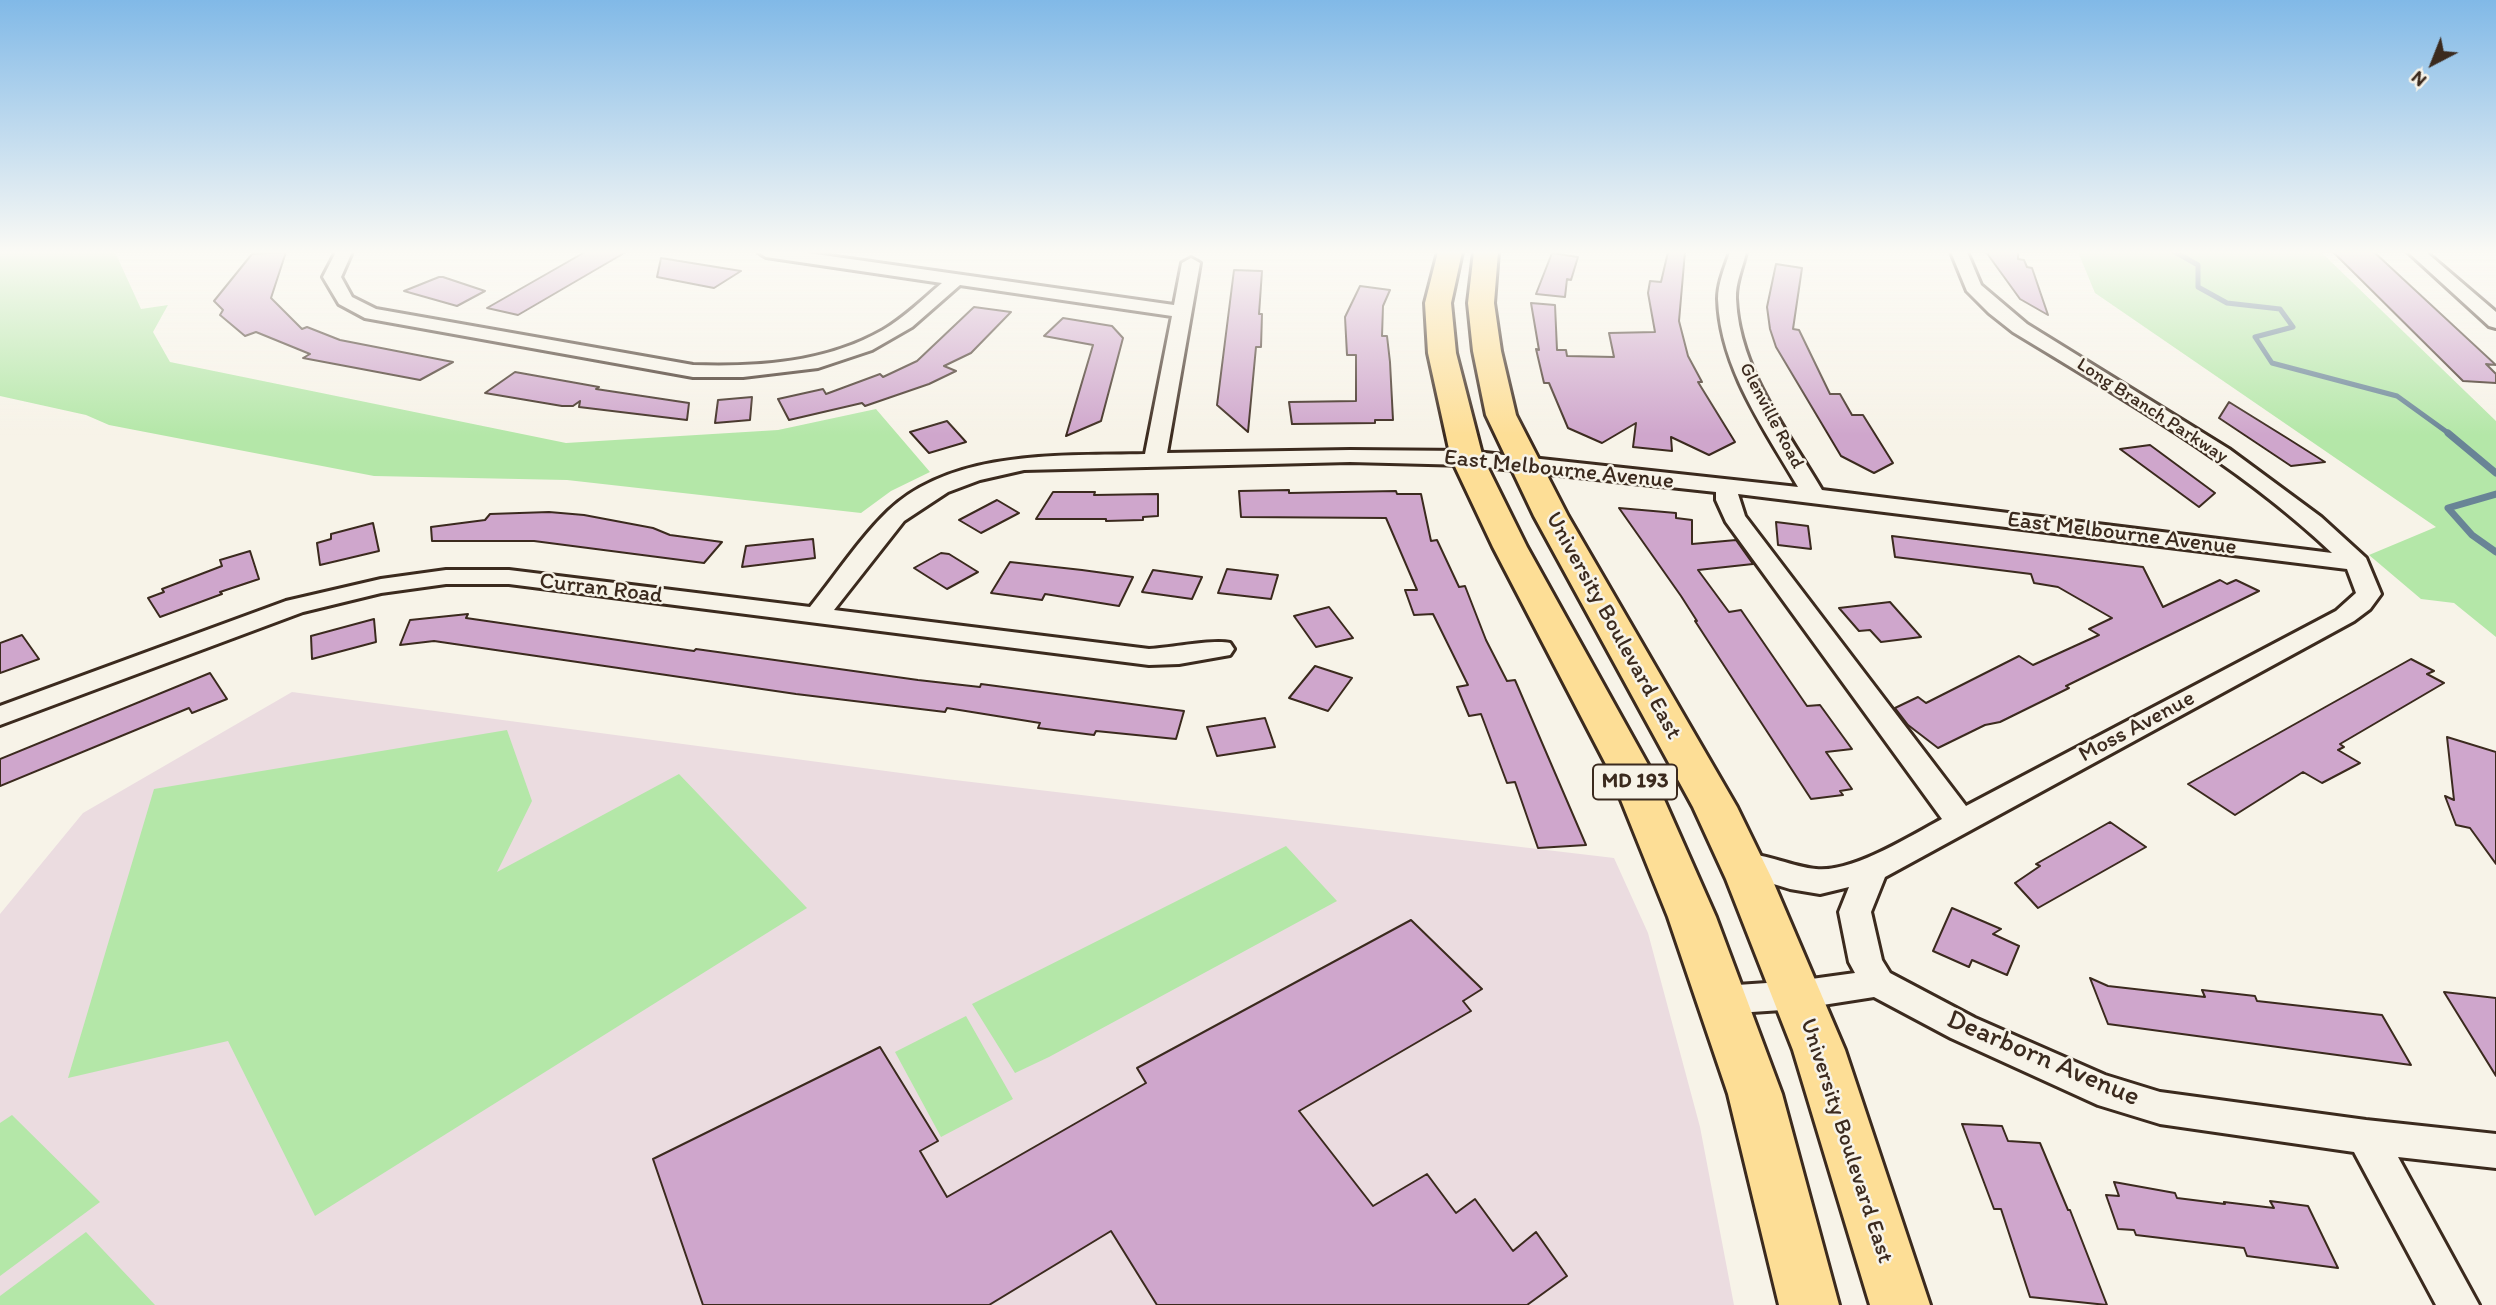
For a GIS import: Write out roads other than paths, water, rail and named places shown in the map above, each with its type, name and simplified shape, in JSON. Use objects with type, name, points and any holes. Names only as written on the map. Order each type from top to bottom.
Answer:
[{"type":"main road","name":"MD 193","points":[[1439,313],[1442,354],[1467,458],[1510,547],[1630,771],[1692,917],[1755,1094],[1809,1305]]},
{"type":"main road","name":"University Boulevard East","points":[[1482,313],[1487,351],[1501,415],[1524,464],[1715,807],[1742,863],[1819,1050],[1900,1305]]},
{"type":"street","points":[[368,313],[693,371],[739,373],[801,366],[859,350],[891,333],[916,313]]},
{"type":"street","points":[[1155,459],[1183,313]]},
{"type":"street","name":"Glenville Road","points":[[1728,313],[1729,331],[1751,383],[1814,496]]},
{"type":"street","name":"Long Branch Parkway","points":[[2000,313],[2221,454],[2313,522],[2357,563]]},
{"type":"street","name":"East Melbourne Avenue","points":[[817,615],[895,516],[908,505],[942,486],[976,472],[1024,463],[1155,459],[1467,458],[1814,496],[2357,563]]},
{"type":"street","points":[[1727,486],[1727,500],[1734,517],[1961,822]]},
{"type":"street","name":"Moss Avenue","points":[[1742,863],[1790,877],[1820,882],[1872,870],[2345,616],[2361,604],[2369,593],[2357,563]]},
{"type":"street","name":"Curran Road","points":[[0,716],[295,606],[381,586],[446,577],[509,577],[1149,657],[1179,656],[1222,649]]},
{"type":"street","points":[[1722,1000],[1797,995],[1878,984],[1866,962],[1855,912],[1872,870]]},
{"type":"street","name":"Dearborn Avenue","points":[[1878,984],[1963,1028],[2098,1089],[2160,1108],[2366,1138],[2496,1151]]},
{"type":"street","points":[[2366,1138],[2458,1305]]},
{"type":"waterway","points":[[2283,313],[2293,327],[2255,337],[2272,363],[2397,396],[2451,435]]},
{"type":"waterway","points":[[2448,433],[2496,473]]},
{"type":"waterway","points":[[2496,494],[2448,508],[2472,535],[2496,552]]}]
